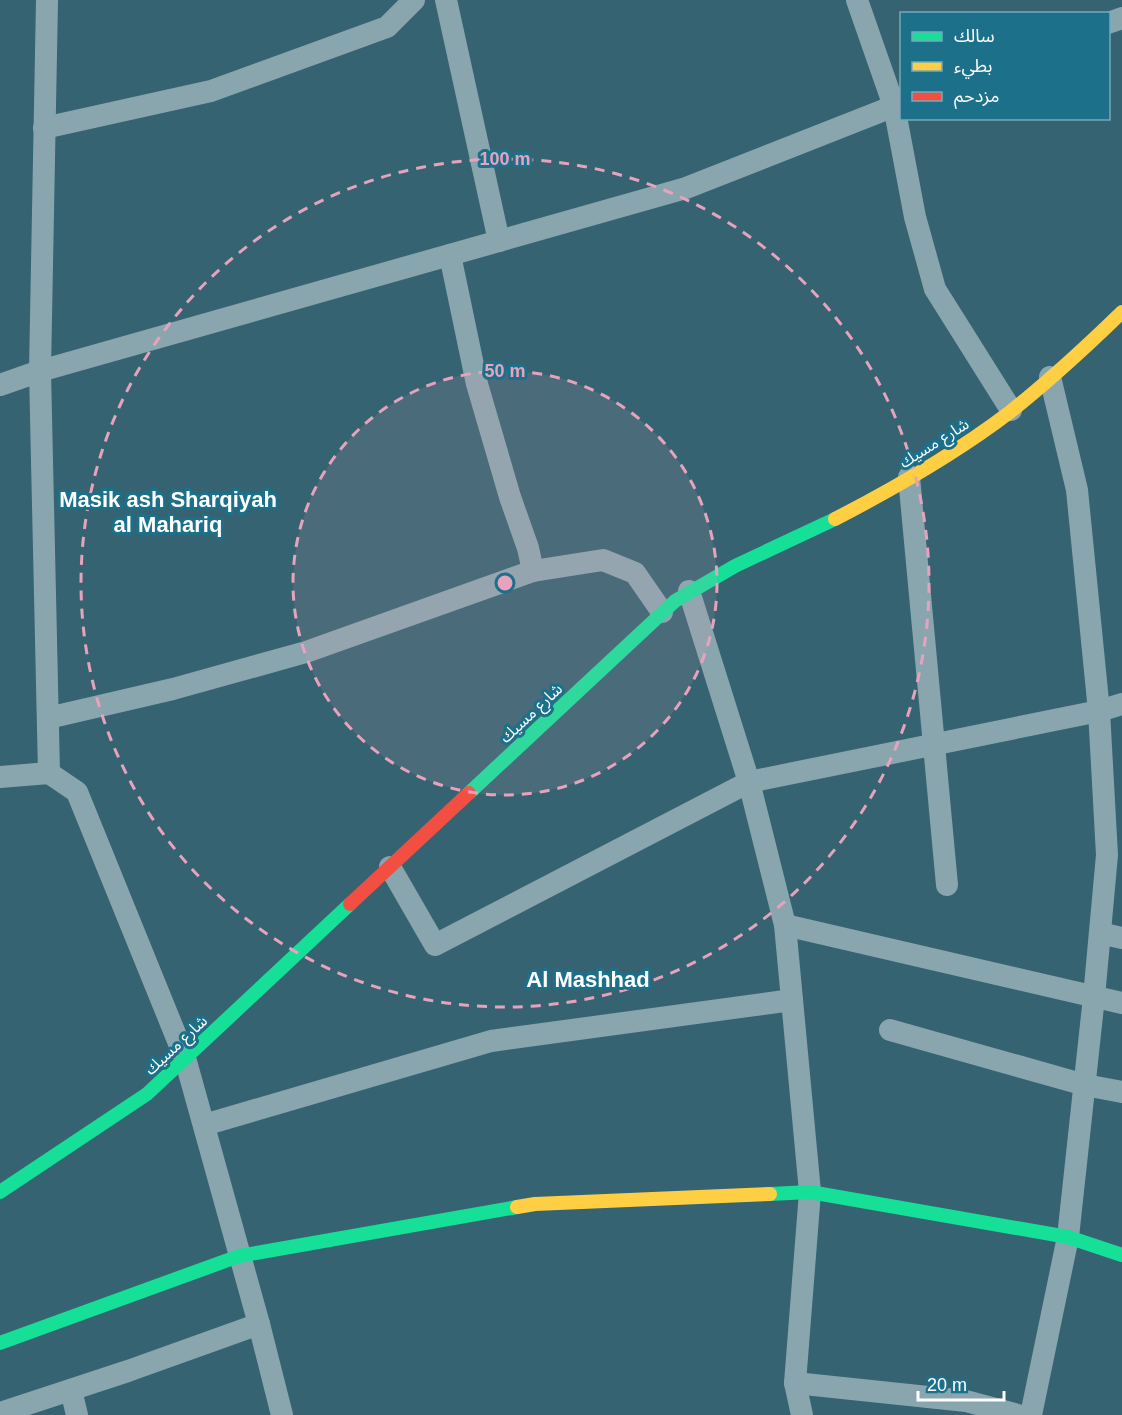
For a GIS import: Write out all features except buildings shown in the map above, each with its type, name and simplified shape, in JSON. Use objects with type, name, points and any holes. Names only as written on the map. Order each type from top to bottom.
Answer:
[{"type":"street","points":[[47,0],[40,371],[49,773]]},
{"type":"street","points":[[45,128],[211,91],[387,27],[414,0]]},
{"type":"street","points":[[446,0],[499,241]]},
{"type":"street","points":[[0,385],[40,371],[686,188],[898,105],[857,0]]},
{"type":"street","points":[[900,120],[915,217],[935,290],[1011,410]]},
{"type":"street","points":[[450,255],[477,384],[528,548],[533,571]]},
{"type":"street","name":"شارع مسيك","points":[[0,1192],[147,1094],[662,612],[689,591],[723,571],[841,516],[993,425],[1122,312]]},
{"type":"street","points":[[1031,1415],[1068,1237],[1094,997],[1111,935],[1099,711],[1077,490],[1050,377]]},
{"type":"street","points":[[909,477],[947,885]]},
{"type":"street","points":[[48,718],[173,689],[306,652],[533,571],[603,560],[635,573],[662,612]]},
{"type":"street","points":[[689,591],[749,782],[785,925],[810,1192],[795,1383],[802,1415]]},
{"type":"street","points":[[390,867],[435,945],[749,782],[1099,711],[1122,704]]},
{"type":"street","points":[[0,777],[49,773],[77,792],[185,1058],[282,1415]]},
{"type":"street","points":[[785,925],[1122,1003]]},
{"type":"street","points":[[204,1125],[491,1041],[792,999]]},
{"type":"street","points":[[890,1030],[1085,1085],[1122,1092]]},
{"type":"street","points":[[0,1342],[239,1256],[535,1204],[810,1192],[1068,1237],[1122,1255]]},
{"type":"street","points":[[0,1413],[128,1371],[259,1324]]},
{"type":"street","points":[[795,1383],[966,1401],[1018,1415]]},
{"type":"street","points":[[71,1390],[77,1415]]},
{"type":"traffic: fast","points":[[469,793],[675,601],[735,566],[835,519]]},
{"type":"traffic: fast","points":[[0,1192],[147,1094],[350,904]]},
{"type":"traffic: fast","points":[[770,1194],[810,1192],[1068,1237],[1122,1255]]},
{"type":"traffic: fast","points":[[0,1343],[239,1256],[517,1207]]},
{"type":"traffic: slow","points":[[835,519],[924,470],[1010,412],[1122,312]]},
{"type":"traffic: slow","points":[[517,1207],[535,1204],[770,1194]]},
{"type":"traffic: jam","points":[[350,904],[469,793]]},
{"type":"district","name":"Masik ash Sharqiyah al Mahariq","points":[[168,512]]},
{"type":"district","name":"Al Mashhad","points":[[588,979]]}]
